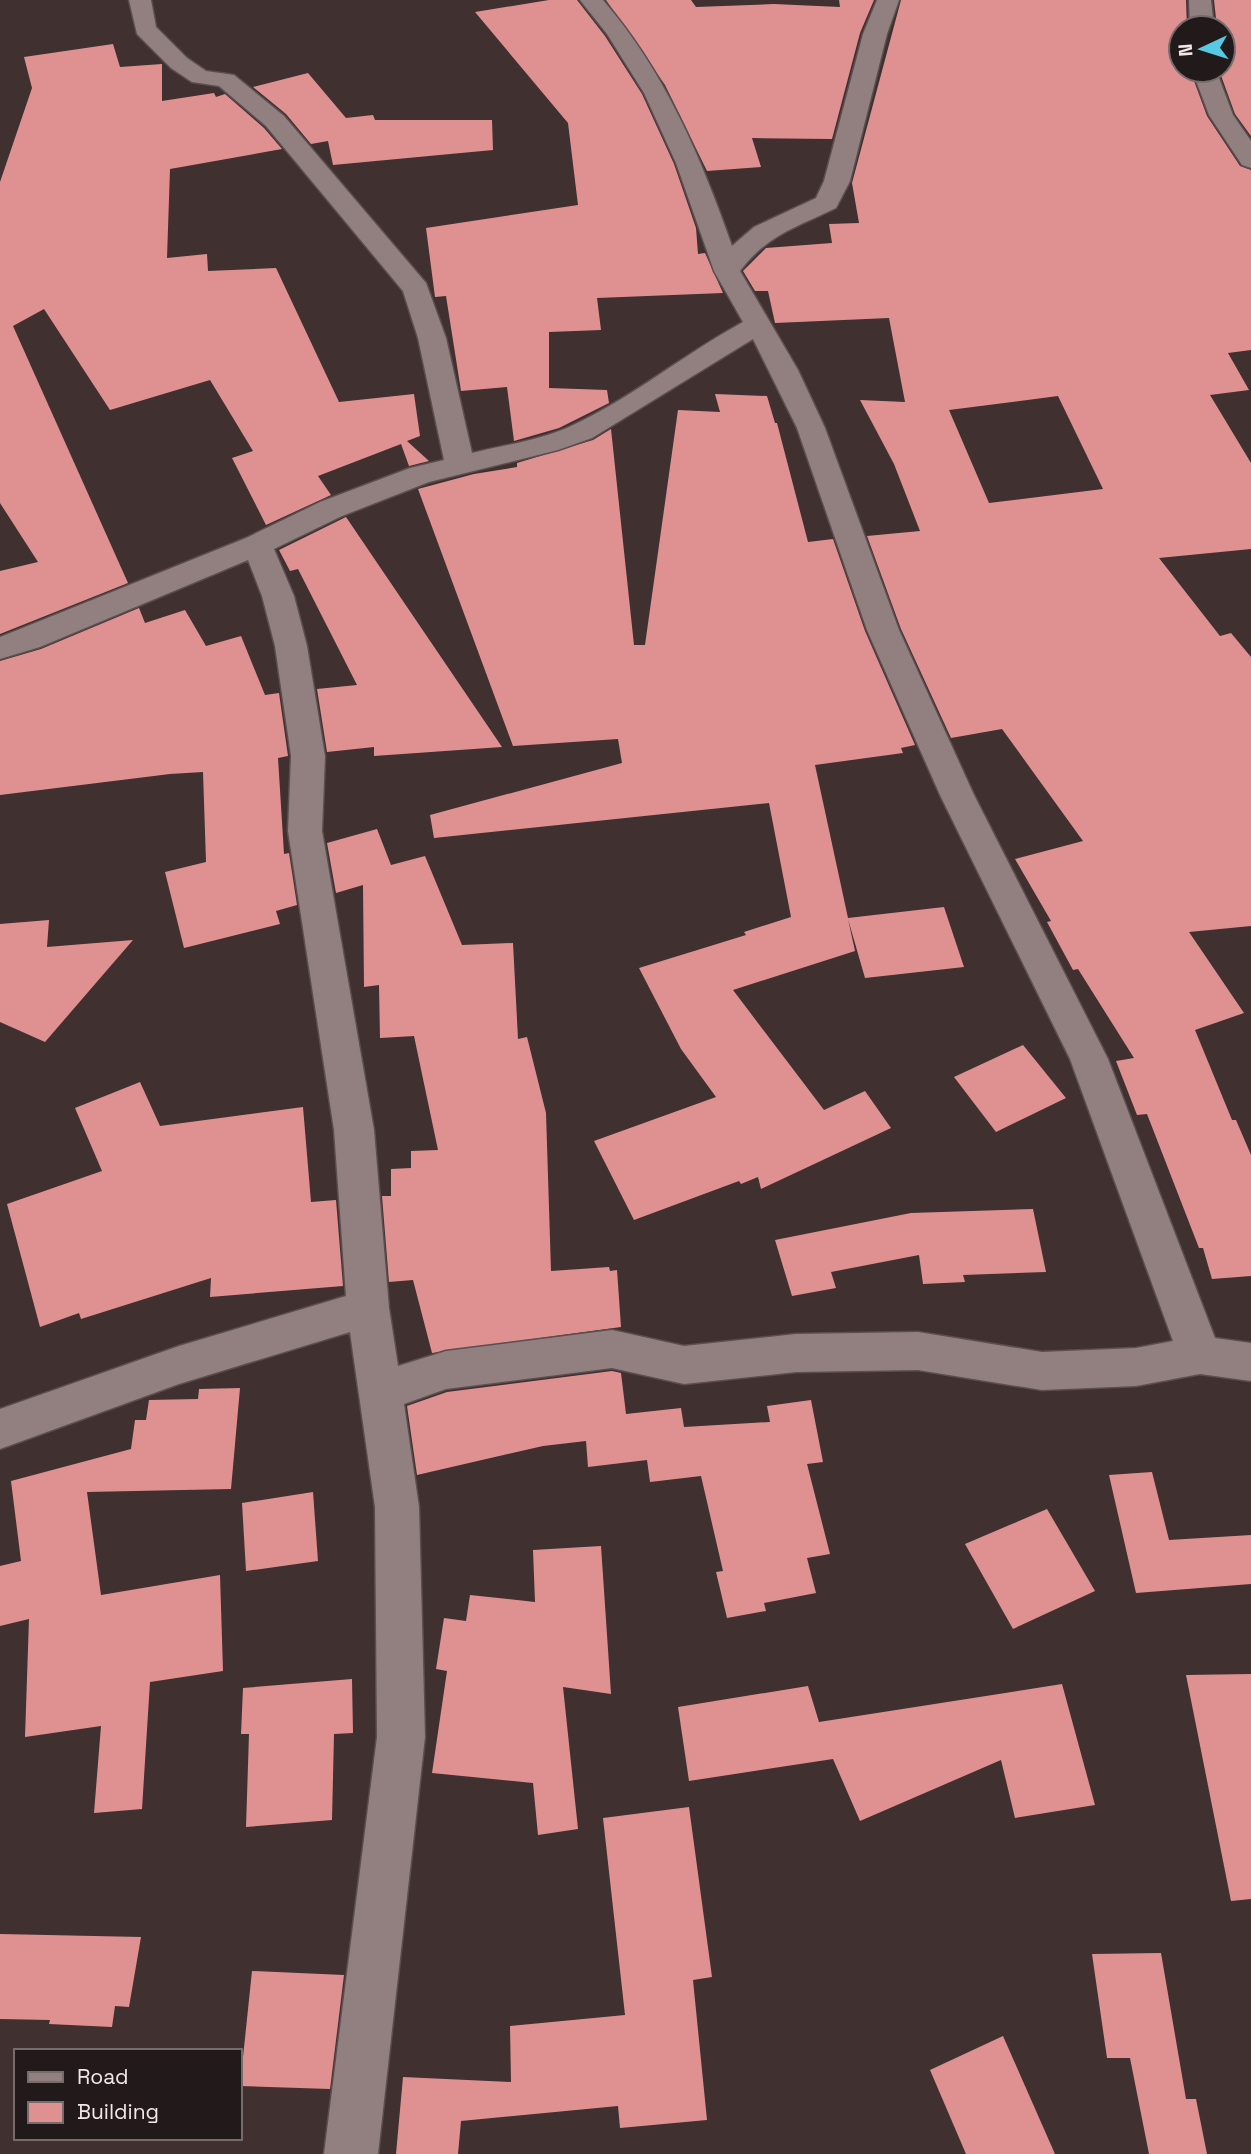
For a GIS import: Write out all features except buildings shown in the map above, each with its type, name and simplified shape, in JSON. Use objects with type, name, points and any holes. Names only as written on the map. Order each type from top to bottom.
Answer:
[{"type":"street","points":[[140,0],[145,29],[179,63],[200,77],[226,80],[275,121],[416,289],[432,338],[460,464]]},
{"type":"street","points":[[591,0],[620,36],[647,79],[694,173],[727,271],[784,370],[811,428],[883,630],[957,795],[1089,1059],[1200,1355]]},
{"type":"street","points":[[727,271],[747,244],[763,233],[827,203],[837,181],[875,34],[888,0]]},
{"type":"street","points":[[1210,84],[1222,115],[1251,160]]},
{"type":"street","points":[[0,648],[29,639],[257,545],[331,509],[420,475],[548,444],[582,432],[679,375],[710,351],[758,326]]},
{"type":"street","points":[[257,545],[278,596],[291,646],[308,756],[305,831],[354,1130],[368,1308],[397,1507],[401,1737],[351,2154]]},
{"type":"street","points":[[0,1429],[179,1366],[368,1308]]},
{"type":"street","points":[[382,1391],[446,1370],[612,1349],[684,1364],[796,1353],[918,1350],[1042,1371],[1136,1367],[1200,1355],[1251,1362]]}]
